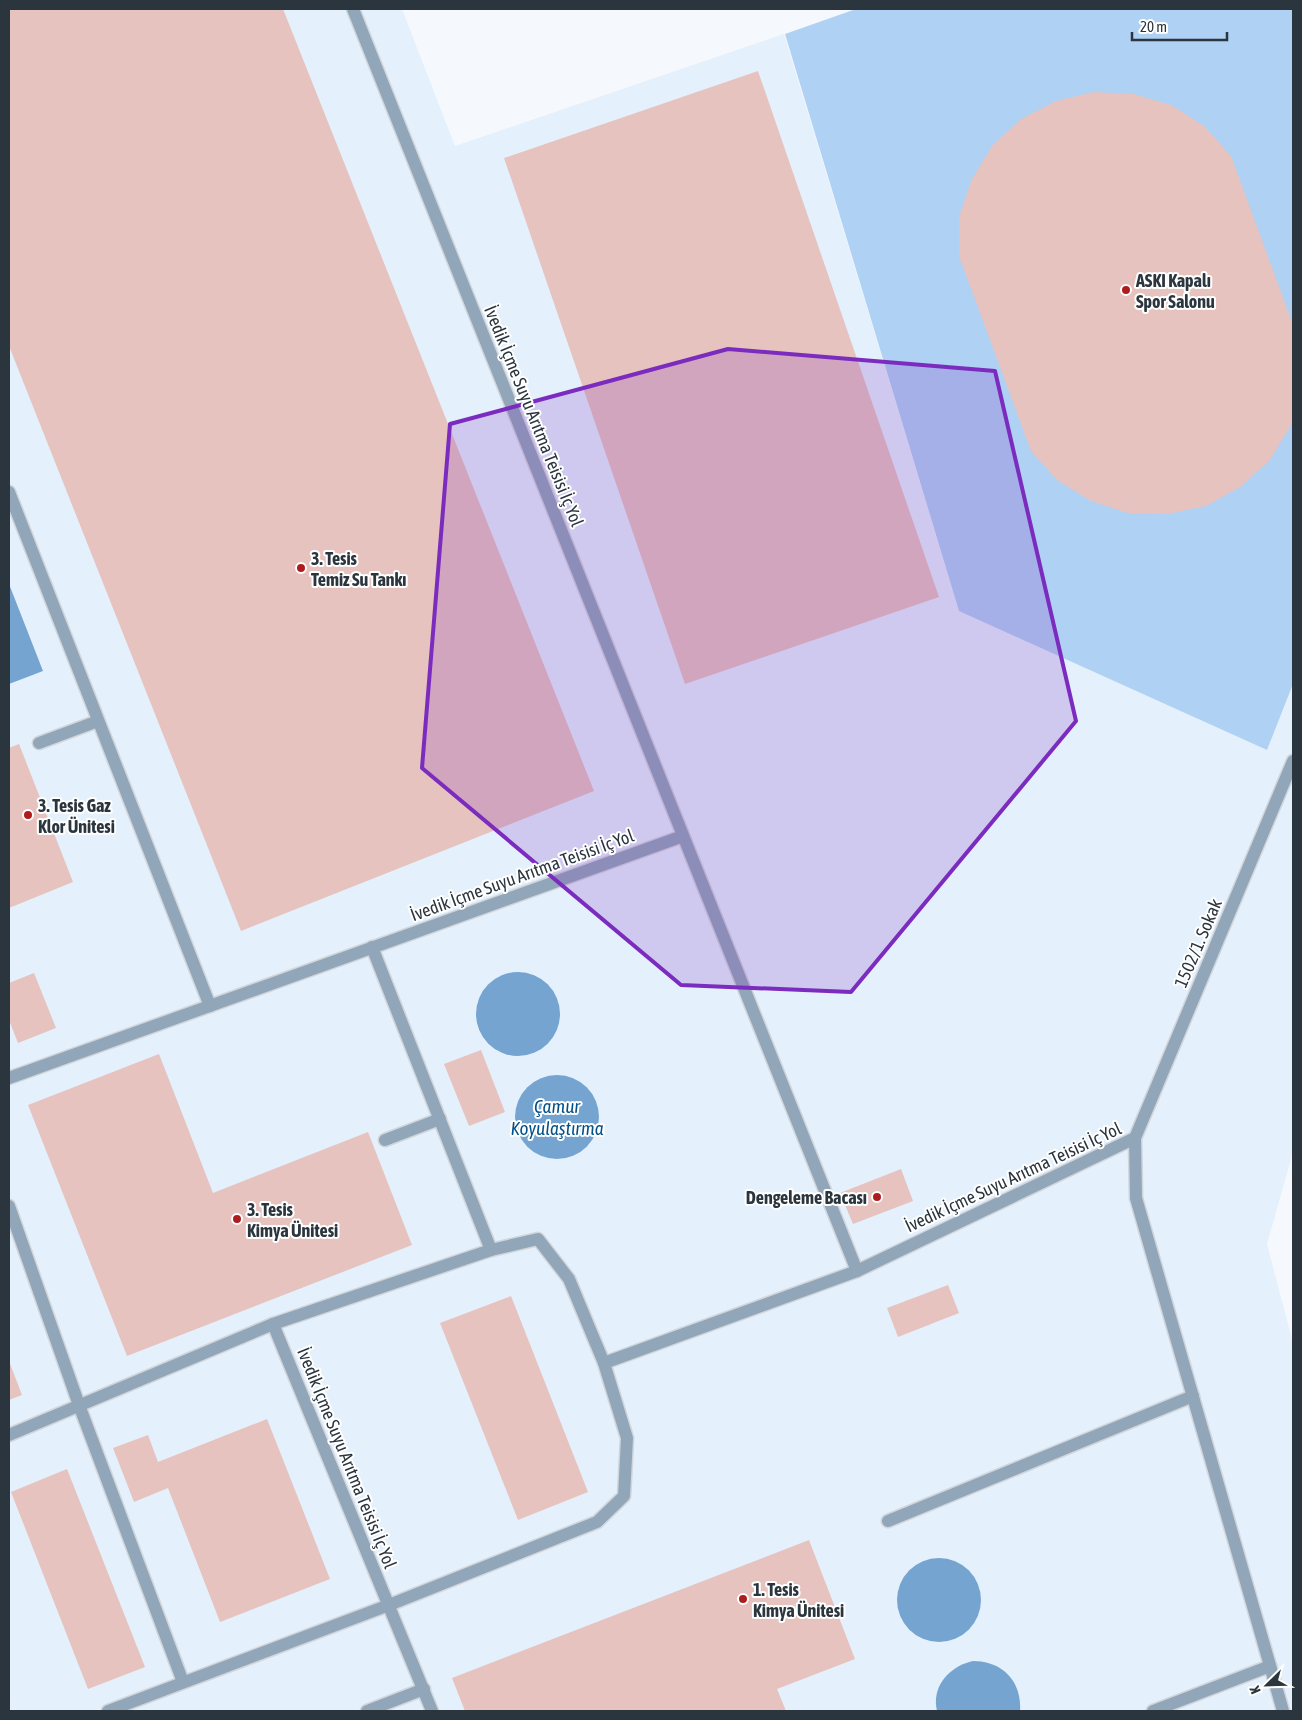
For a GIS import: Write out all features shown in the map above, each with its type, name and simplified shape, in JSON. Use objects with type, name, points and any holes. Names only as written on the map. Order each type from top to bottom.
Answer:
[{"type":"lane","name":"İvedik İçme Suyu Arıtma Teisisi İç Yol","points":[[353,9],[857,1271]]},
{"type":"lane","points":[[9,492],[210,1006]]},
{"type":"lane","points":[[39,743],[98,721]]},
{"type":"lane","name":"1502/1. Sokak","points":[[1135,1138],[1292,767]]},
{"type":"lane","name":"İvedik İçme Suyu Arıtma Teisisi İç Yol","points":[[9,1078],[683,836]]},
{"type":"lane","points":[[372,948],[491,1250]]},
{"type":"lane","points":[[385,1140],[440,1119]]},
{"type":"lane","name":"İvedik İçme Suyu Arıtma Teisisi İç Yol","points":[[604,1363],[857,1271],[1135,1138],[1136,1198],[1283,1711]]},
{"type":"lane","points":[[9,1206],[79,1405],[183,1682]]},
{"type":"lane","points":[[9,1435],[273,1324],[491,1250],[538,1240],[568,1278],[604,1363],[627,1438],[624,1496],[597,1522],[389,1605],[108,1711]]},
{"type":"lane","name":"İvedik İçme Suyu Arıtma Teisisi İç Yol","points":[[273,1324],[432,1711]]},
{"type":"lane","points":[[888,1521],[1193,1396]]},
{"type":"lane","points":[[1153,1711],[1270,1666]]},
{"type":"lane","points":[[367,1711],[424,1689]]},
{"type":"highlighted area","points":[[728,349],[995,371],[1076,721],[851,992],[681,985],[422,768],[450,424]]},
{"type":"shaded area","points":[[9,9],[402,9],[455,146],[784,34],[959,611],[1267,750],[1293,684],[1293,1152],[1267,1244],[1293,1343],[1293,1711],[9,1711]]},
{"type":"shaded area","points":[[856,9],[1293,9],[1293,684],[1267,750],[959,611],[785,34]]},
{"type":"water","points":[[9,584],[43,671],[9,684]]},
{"type":"water","name":"Çamur Koyulaştırma","points":[[510,972],[526,972],[542,979],[553,990],[560,1006],[557,1030],[548,1044],[542,1049],[526,1056],[510,1056],[494,1049],[483,1038],[476,1022],[476,1006],[483,990],[494,979]]},
{"type":"water","name":"Çamur Koyulaştırma","points":[[549,1075],[565,1075],[581,1082],[592,1093],[599,1109],[596,1133],[587,1147],[581,1152],[565,1159],[549,1159],[533,1152],[522,1141],[515,1125],[515,1109],[522,1093],[533,1082]]},
{"type":"water","points":[[939,1558],[955,1561],[969,1570],[978,1584],[981,1600],[978,1616],[969,1630],[955,1639],[939,1642],[923,1639],[909,1630],[900,1616],[897,1600],[900,1584],[909,1570],[923,1561]]},
{"type":"water","points":[[973,1661],[993,1665],[1002,1669],[1008,1675],[1018,1691],[1020,1711],[937,1711],[937,1693],[944,1678],[957,1667]]},
{"type":"building","name":"3. Tesis Temiz Su Tankı","points":[[9,9],[283,9],[594,791],[241,931],[9,346]]},
{"type":"building","points":[[758,71],[939,597],[685,684],[504,158]]},
{"type":"building","name":"ASKI Kapalı Spor Salonu","points":[[1094,92],[1133,94],[1171,105],[1204,126],[1231,156],[1293,325],[1293,416],[1290,427],[1269,461],[1240,487],[1206,506],[1167,514],[1128,513],[1091,501],[1057,480],[1031,451],[959,256],[959,217],[972,179],[992,146],[1021,119],[1056,101]]},
{"type":"building","name":"3. Tesis Gaz Klor Ünitesi","points":[[19,744],[73,882],[9,908],[9,748]]},
{"type":"building","points":[[34,973],[56,1028],[18,1043],[9,1020],[9,983]]},
{"type":"building","points":[[481,1050],[505,1112],[469,1126],[444,1064]]},
{"type":"building","name":"3. Tesis Kimya Ünitesi","points":[[159,1054],[213,1193],[368,1132],[412,1245],[127,1356],[28,1105]]},
{"type":"building","name":"Dengeleme Bacası","points":[[901,1169],[913,1201],[853,1224],[840,1193]]},
{"type":"building","points":[[948,1285],[959,1313],[898,1337],[887,1308]]},
{"type":"building","points":[[511,1296],[588,1492],[518,1520],[440,1323]]},
{"type":"building","points":[[9,1361],[22,1395],[9,1400]]},
{"type":"building","points":[[267,1419],[330,1579],[220,1622],[168,1488],[134,1502],[113,1448],[148,1435],[158,1462]]},
{"type":"building","points":[[67,1469],[145,1667],[88,1689],[11,1492]]},
{"type":"building","name":"1. Tesis Kimya Ünitesi","points":[[809,1540],[855,1659],[777,1689],[786,1711],[465,1711],[452,1678]]},
{"type":"place","name":"ASKI Kapalı Spor Salonu","points":[[1126,290]]},
{"type":"place","name":"3. Tesis Temiz Su Tankı","points":[[301,568]]},
{"type":"place","name":"3. Tesis Gaz Klor Ünitesi","points":[[28,815]]},
{"type":"place","name":"Dengeleme Bacası","points":[[877,1197]]},
{"type":"place","name":"3. Tesis Kimya Ünitesi","points":[[237,1219]]},
{"type":"place","name":"1. Tesis Kimya Ünitesi","points":[[743,1599]]}]
